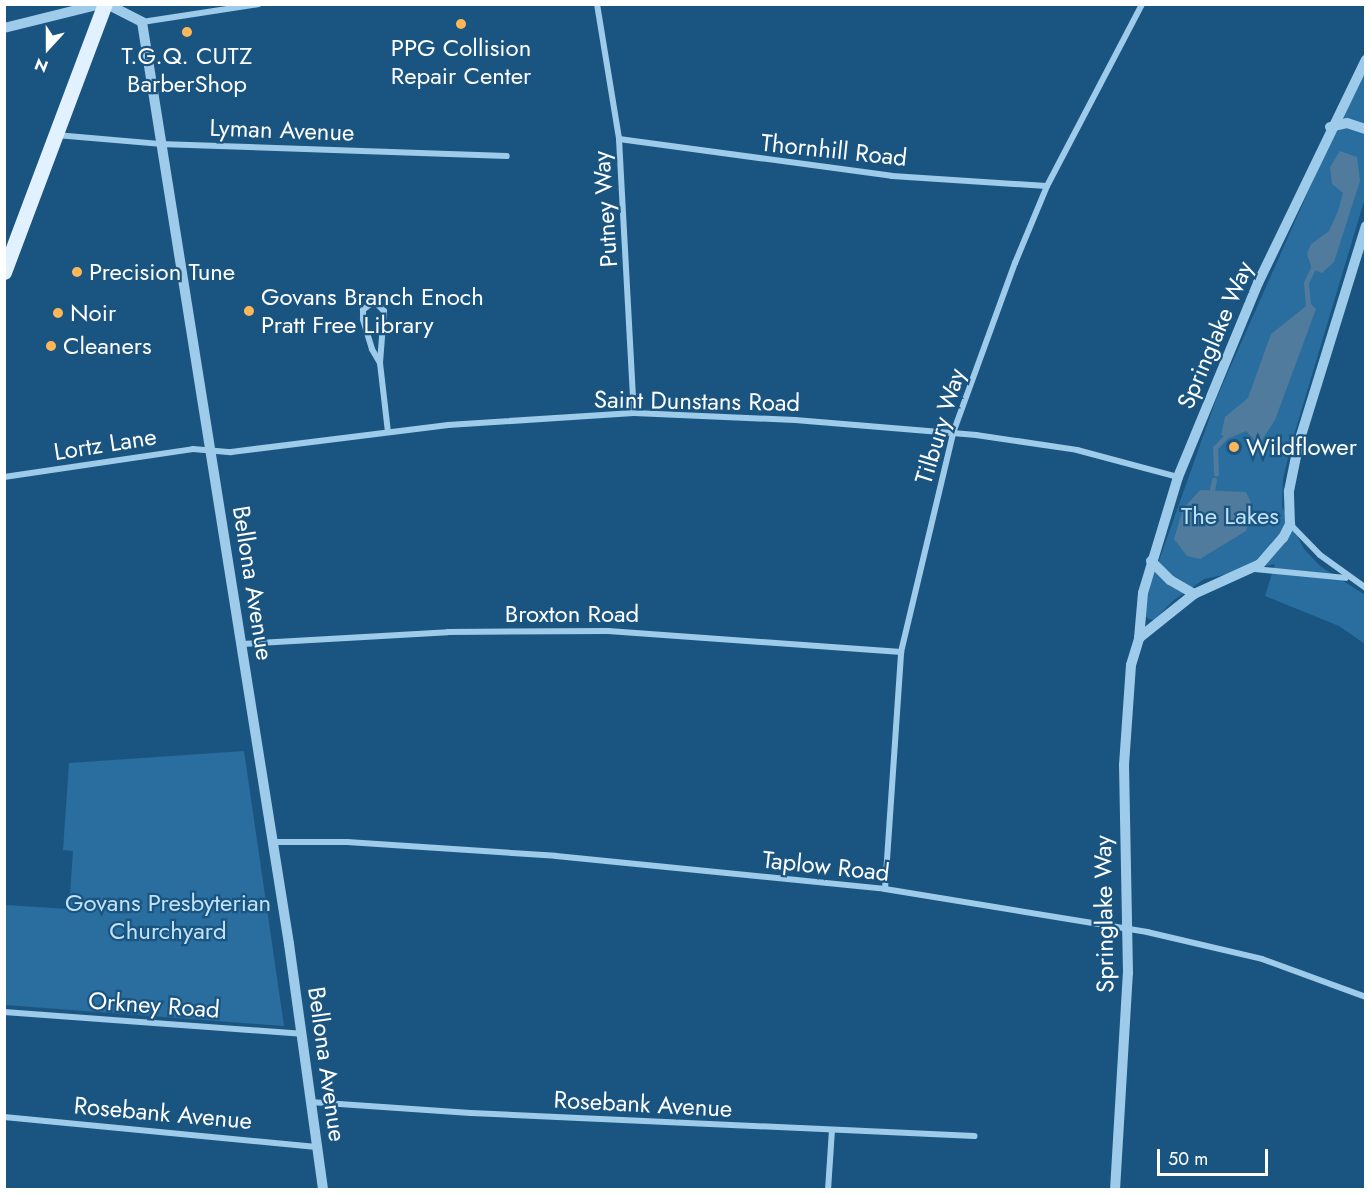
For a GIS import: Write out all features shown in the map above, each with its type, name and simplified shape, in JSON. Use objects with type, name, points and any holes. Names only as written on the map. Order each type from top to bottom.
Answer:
[{"type":"main road","points":[[4,272],[105,4]]},
{"type":"street","points":[[4,27],[105,4],[142,22],[260,4]]},
{"type":"street","name":"Putney Way","points":[[597,4],[619,139],[634,413]]},
{"type":"street","name":"Tilbury Way","points":[[885,890],[901,652],[953,433],[1015,263],[1047,186],[1142,4]]},
{"type":"street","name":"Bellona Avenue","points":[[142,22],[242,644],[323,1190]]},
{"type":"street","name":"Springlake Way","points":[[1115,1190],[1128,928],[1124,765],[1131,665],[1140,638],[1139,617],[1151,561],[1179,477],[1258,283],[1330,127],[1365,60]]},
{"type":"street","points":[[1330,127],[1347,123],[1365,129]]},
{"type":"street","name":"Lyman Avenue","points":[[56,135],[160,144],[507,156]]},
{"type":"street","name":"Thornhill Road","points":[[619,139],[880,175],[1047,186]]},
{"type":"street","points":[[1140,638],[1194,594],[1254,568],[1269,558],[1290,524],[1289,491],[1299,442],[1365,226]]},
{"type":"street","points":[[380,363],[372,349],[363,319],[363,310],[374,301],[384,312],[380,363],[388,432]]},
{"type":"street","name":"Saint Dunstans Road","points":[[211,450],[231,452],[388,432],[634,413],[953,433],[1077,450],[1179,477]]},
{"type":"street","name":"Lortz Lane","points":[[4,477],[193,449],[211,450]]},
{"type":"street","points":[[1290,524],[1348,579],[1365,588]]},
{"type":"street","points":[[1151,561],[1170,580],[1194,594]]},
{"type":"street","points":[[1254,568],[1348,579]]},
{"type":"street","name":"Broxton Road","points":[[242,644],[448,632],[608,631],[901,652]]},
{"type":"street","name":"Taplow Road","points":[[272,842],[347,842],[544,855],[885,890],[1128,928],[1262,958],[1365,997]]},
{"type":"street","name":"Orkney Road","points":[[4,1012],[301,1034]]},
{"type":"street","name":"Rosebank Avenue","points":[[310,1102],[974,1136]]},
{"type":"street","name":"Rosebank Avenue","points":[[4,1118],[216,1135],[317,1147]]},
{"type":"street","points":[[828,1190],[832,1130]]},
{"type":"green space","name":"The Lakes","points":[[1365,72],[1365,198],[1291,445],[1283,479],[1282,507],[1304,549],[1320,566],[1365,595],[1365,644],[1339,626],[1265,596],[1275,564],[1204,579],[1174,600],[1154,620],[1149,619],[1144,615],[1150,586],[1217,397],[1341,118]]},
{"type":"green space","name":"Govans Presbyterian Churchyard","points":[[244,751],[284,1026],[5,1005],[6,905],[69,909],[73,851],[63,850],[69,763]]},
{"type":"shaded area","points":[[1340,151],[1357,157],[1360,181],[1334,262],[1322,273],[1312,269],[1307,254],[1311,244],[1329,231],[1338,211],[1343,193],[1332,184],[1330,167]]},
{"type":"shaded area","points":[[1310,303],[1316,309],[1275,420],[1262,440],[1257,443],[1246,431],[1230,438],[1221,435],[1225,417],[1248,398],[1271,334]]},
{"type":"shaded area","points":[[1200,490],[1246,492],[1253,507],[1246,531],[1200,559],[1187,556],[1174,539],[1183,509]]},
{"type":"waterway","points":[[1308,306],[1306,283],[1315,264]]},
{"type":"waterway","points":[[1216,474],[1215,448],[1229,433]]},
{"type":"waterway","points":[[1212,490],[1214,480]]},
{"type":"place","name":"PPG Collision Repair Center","points":[[461,24]]},
{"type":"place","name":"T.G.Q. CUTZ BarberShop","points":[[187,32]]},
{"type":"place","name":"Precision Tune","points":[[77,272]]},
{"type":"place","name":"Govans Branch Enoch Pratt Free Library","points":[[249,311]]},
{"type":"place","name":"Noir","points":[[58,313]]},
{"type":"place","name":"Cleaners","points":[[51,346]]},
{"type":"place","name":"Wildflower","points":[[1234,447]]}]
